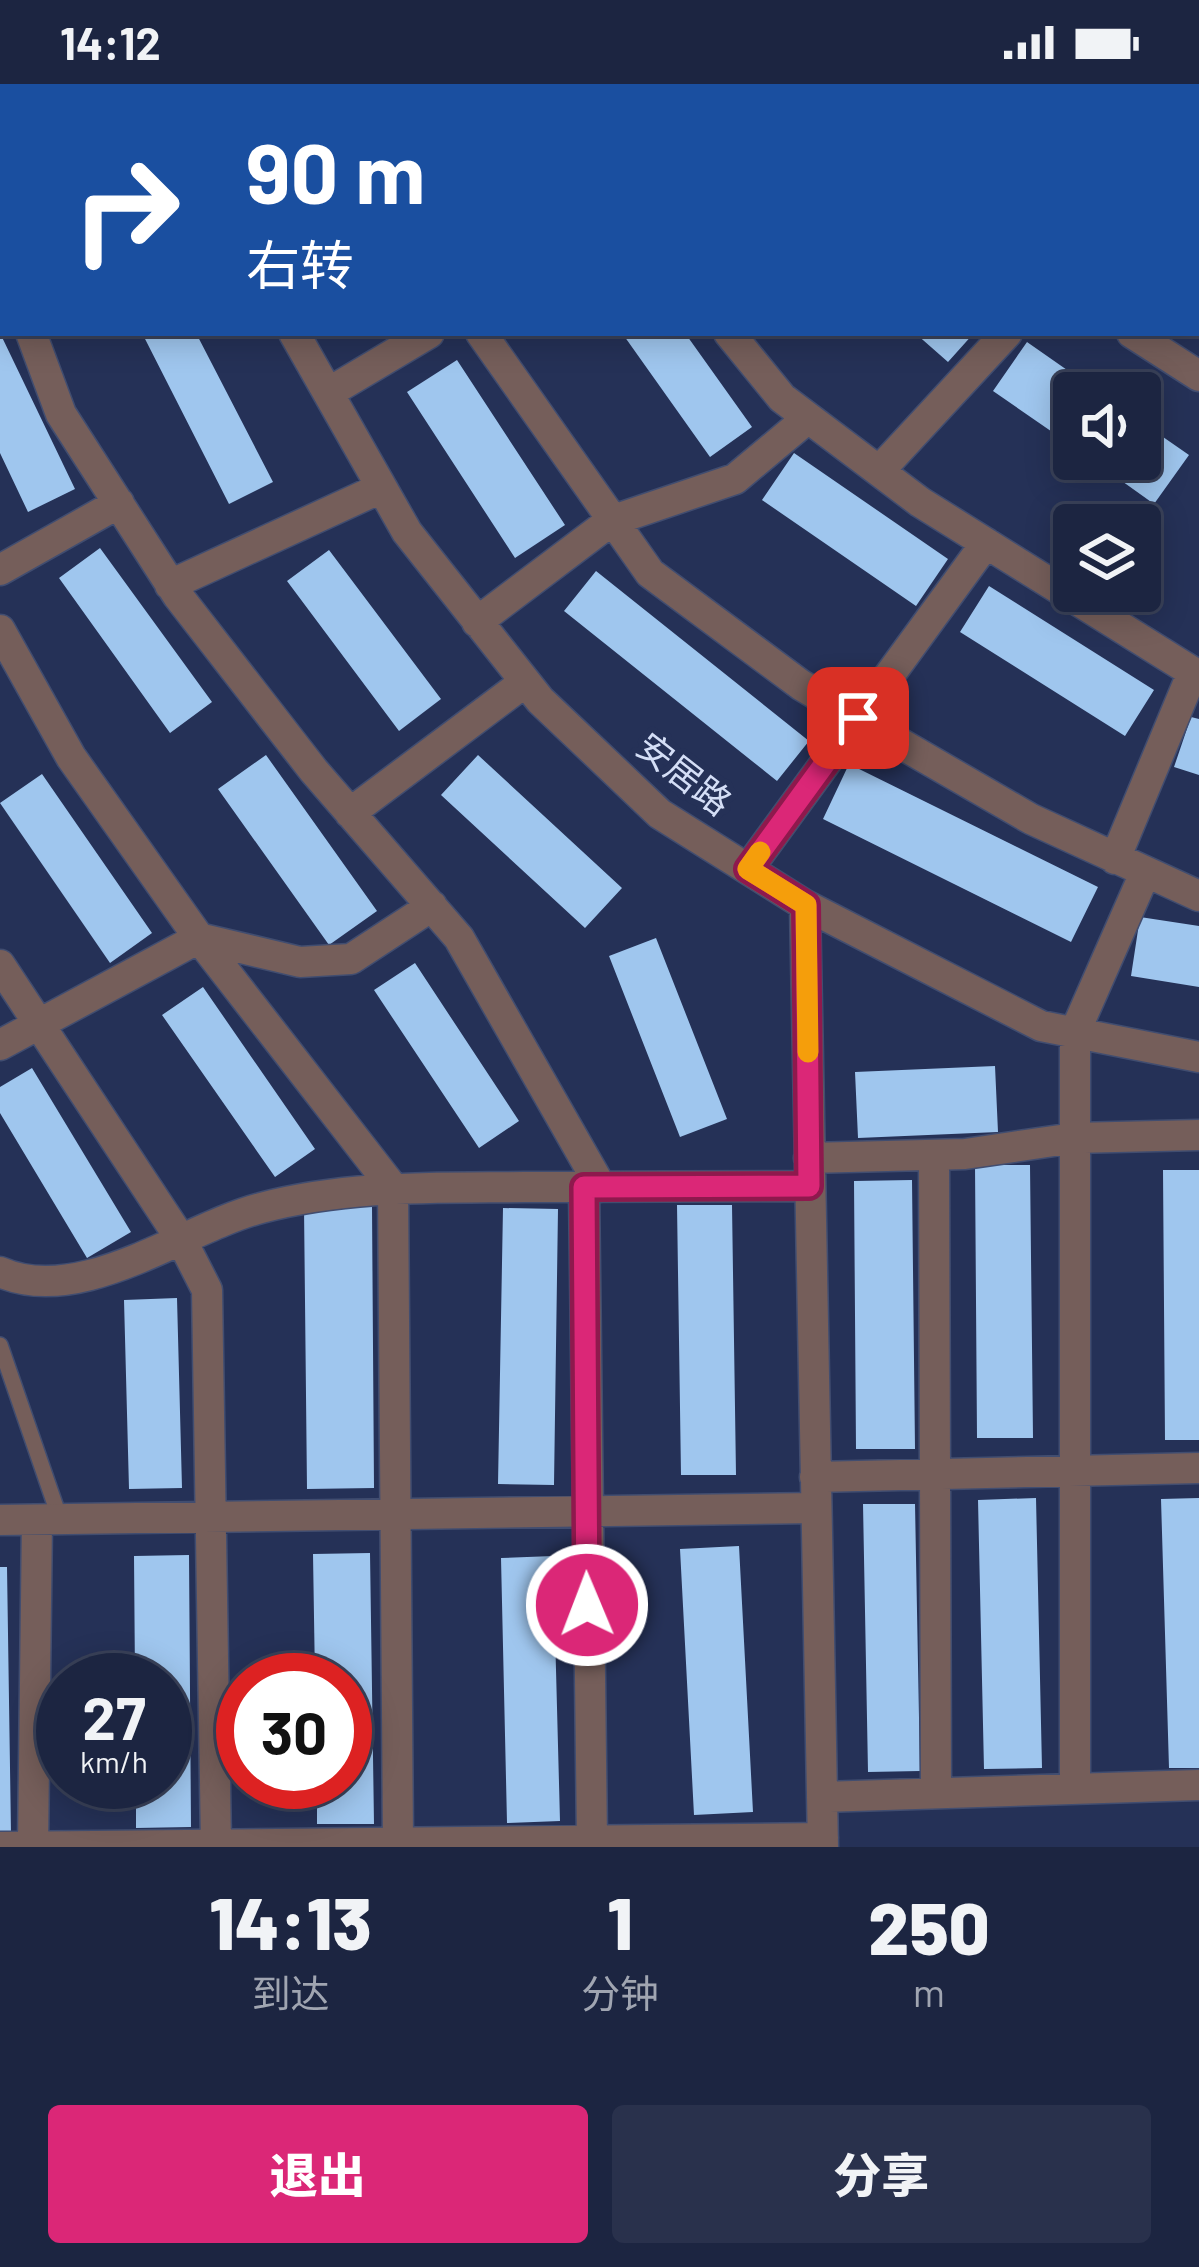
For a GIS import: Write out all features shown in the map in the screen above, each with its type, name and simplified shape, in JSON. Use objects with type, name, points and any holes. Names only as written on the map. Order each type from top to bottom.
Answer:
[{"type":"street","points":[[32,336],[61,414],[170,584],[350,813],[459,938],[592,1187],[586,1512],[592,1840]]},
{"type":"street","name":"安居路","points":[[296,336],[407,532],[525,682],[660,814],[806,905],[1041,1026],[1199,1057]]},
{"type":"street","points":[[328,393],[424,336]]},
{"type":"street","points":[[491,336],[650,573],[801,685],[1030,819],[1199,896]]},
{"type":"street","points":[[731,336],[782,398],[879,471],[1196,675],[1115,859]]},
{"type":"street","points":[[879,471],[1004,336]]},
{"type":"street","points":[[1152,338],[1199,376]]},
{"type":"street","points":[[477,622],[611,521],[735,479],[808,418]]},
{"type":"street","points":[[170,584],[381,488]]},
{"type":"street","points":[[0,570],[118,503]]},
{"type":"street","points":[[748,869],[986,543]]},
{"type":"street","points":[[0,629],[53,732],[199,938],[393,1188],[398,1842]]},
{"type":"street","points":[[350,813],[525,682]]},
{"type":"street","points":[[1075,1789],[1075,1033],[1145,873]]},
{"type":"street","points":[[0,1846],[823,1842],[806,905]]},
{"type":"street","points":[[0,1045],[199,938],[300,962],[351,959],[432,906]]},
{"type":"street","points":[[0,965],[182,1241],[207,1290],[216,1844]]},
{"type":"street","points":[[0,1272],[17,1280],[58,1280],[182,1241],[256,1209],[350,1188],[592,1187],[809,1172],[1073,1138],[1199,1135]]},
{"type":"street","points":[[934,1155],[936,1793]]},
{"type":"street","points":[[0,1520],[586,1512],[816,1493],[935,1474],[1199,1468]]},
{"type":"street","points":[[33,1846],[48,1520]]},
{"type":"street","points":[[822,1797],[1199,1785]]},
{"type":"lane","points":[[0,1345],[48,1520]]},
{"type":"building","points":[[1,336],[75,489],[28,512],[0,453]]},
{"type":"building","points":[[144,336],[198,336],[273,482],[229,504]]},
{"type":"building","points":[[624,336],[687,336],[752,427],[710,457]]},
{"type":"building","points":[[918,336],[971,336],[948,362]]},
{"type":"building","points":[[1027,342],[1070,372],[1053,372],[1053,432],[993,391]]},
{"type":"building","points":[[457,360],[565,525],[515,558],[407,392]]},
{"type":"building","points":[[1161,436],[1189,455],[1154,504],[1120,480],[1161,480]]},
{"type":"building","points":[[794,453],[948,559],[916,606],[762,500]]},
{"type":"building","points":[[100,548],[212,702],[170,733],[59,578]]},
{"type":"building","points":[[329,550],[441,699],[399,731],[287,581]]},
{"type":"building","points":[[596,571],[809,741],[777,781],[564,611]]},
{"type":"building","points":[[989,586],[1154,690],[1125,736],[960,632]]},
{"type":"building","points":[[1191,717],[1199,719],[1199,775],[1174,767]]},
{"type":"building","points":[[266,755],[377,911],[329,945],[218,789]]},
{"type":"building","points":[[478,755],[622,888],[585,928],[441,795]]},
{"type":"building","points":[[849,764],[1098,887],[1071,942],[823,819]]},
{"type":"building","points":[[42,774],[152,933],[110,963],[0,803]]},
{"type":"building","points":[[1140,917],[1199,926],[1199,987],[1131,976]]},
{"type":"building","points":[[656,938],[727,1119],[680,1137],[609,956]]},
{"type":"building","points":[[415,963],[519,1121],[479,1148],[374,990]]},
{"type":"building","points":[[203,987],[315,1149],[275,1177],[162,1015]]},
{"type":"building","points":[[995,1066],[998,1132],[858,1138],[855,1072]]},
{"type":"building","points":[[32,1068],[131,1232],[87,1258],[0,1113],[0,1087]]},
{"type":"building","points":[[975,1165],[1030,1165],[1033,1438],[977,1438]]},
{"type":"building","points":[[1163,1170],[1199,1170],[1199,1440],[1165,1440]]},
{"type":"building","points":[[912,1180],[915,1449],[856,1449],[854,1181]]},
{"type":"building","points":[[677,1205],[732,1205],[736,1475],[681,1475]]},
{"type":"building","points":[[372,1206],[374,1488],[307,1489],[304,1207]]},
{"type":"building","points":[[503,1208],[558,1209],[554,1485],[498,1484]]},
{"type":"building","points":[[177,1298],[182,1488],[129,1489],[124,1300]]},
{"type":"building","points":[[1036,1498],[1042,1768],[984,1769],[978,1500]]},
{"type":"building","points":[[1199,1498],[1199,1768],[1169,1768],[1161,1499]]},
{"type":"building","points":[[863,1504],[915,1504],[920,1771],[868,1772]]},
{"type":"building","points":[[739,1546],[753,1812],[694,1815],[680,1549]]},
{"type":"building","points":[[370,1553],[371,1653],[315,1653],[313,1554]]},
{"type":"building","points":[[189,1555],[190,1653],[135,1653],[134,1556]]},
{"type":"building","points":[[553,1556],[560,1821],[507,1823],[501,1558]]},
{"type":"building","points":[[0,1567],[7,1567],[11,1834],[0,1834]]},
{"type":"building","points":[[372,1688],[374,1824],[317,1824],[317,1809],[372,1809]]},
{"type":"building","points":[[136,1809],[191,1809],[191,1827],[136,1828]]},
{"type":"slow traffic","points":[[760,852],[748,869],[806,905],[808,1052]]},
{"type":"route","points":[[587,1605],[584,1187],[809,1186],[806,905],[748,869],[858,718]]}]
